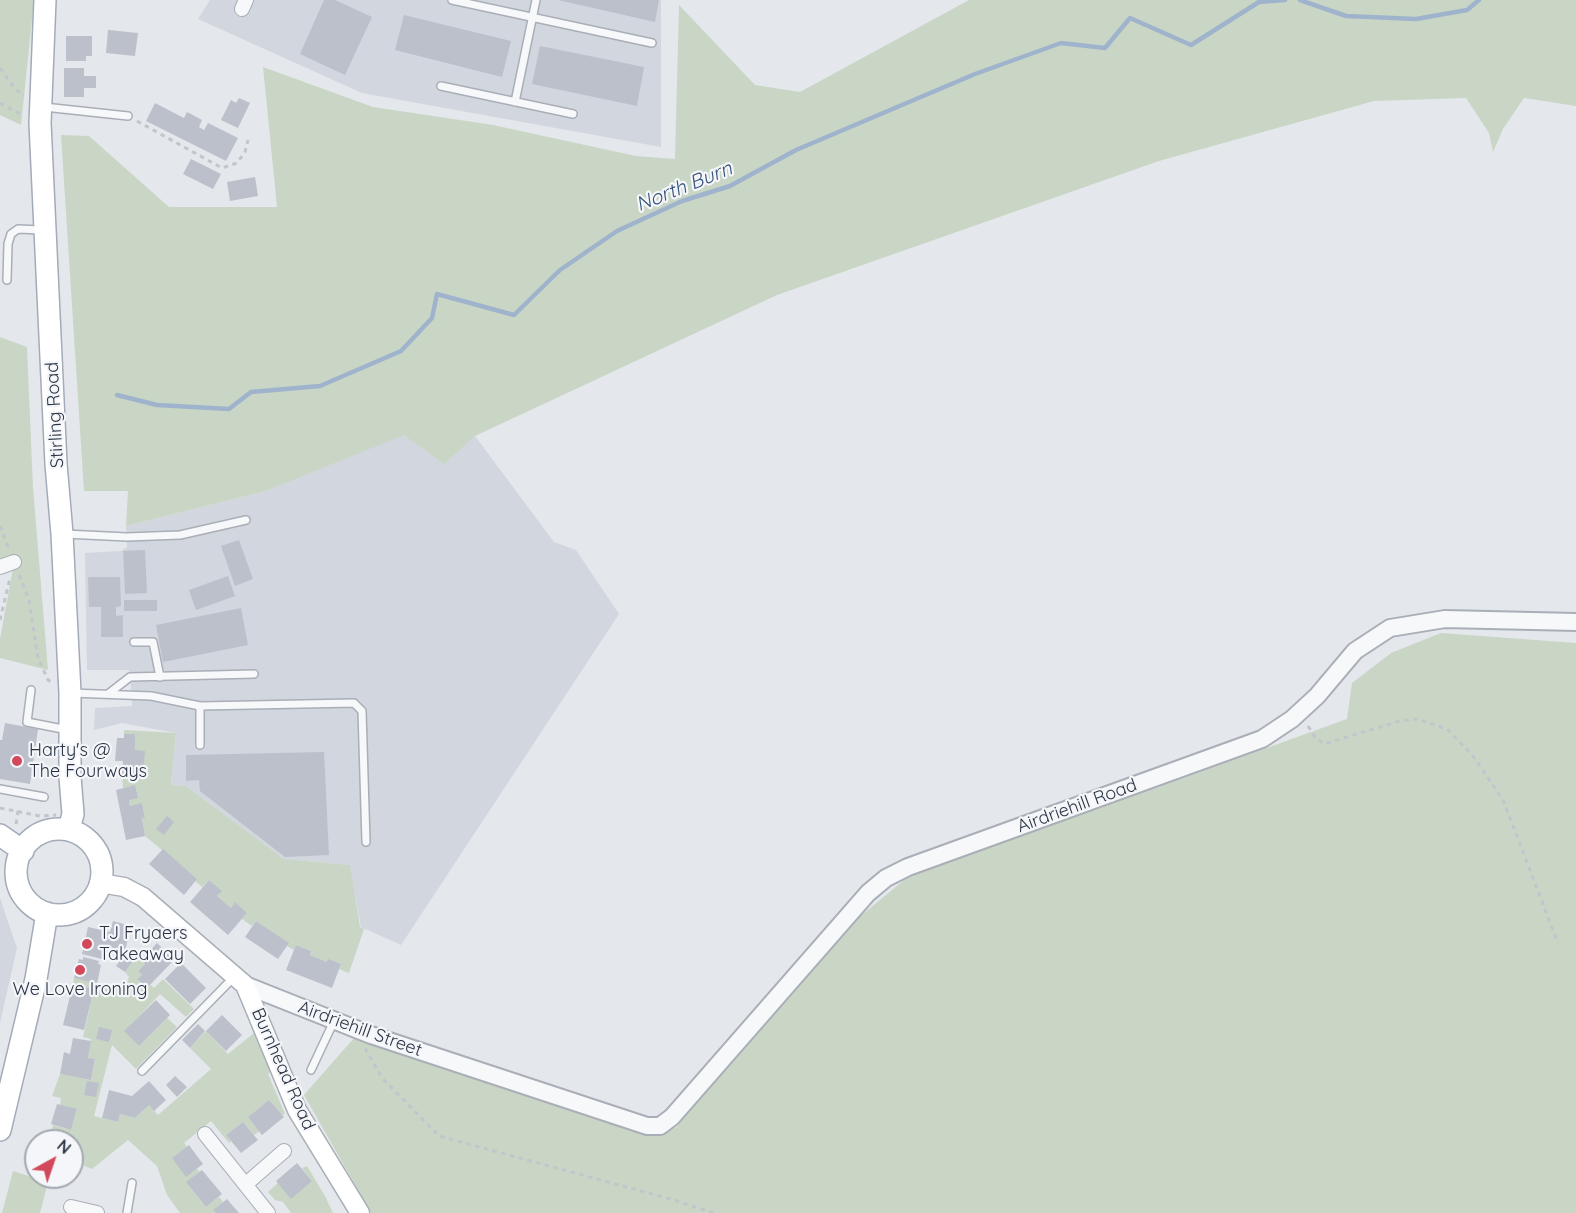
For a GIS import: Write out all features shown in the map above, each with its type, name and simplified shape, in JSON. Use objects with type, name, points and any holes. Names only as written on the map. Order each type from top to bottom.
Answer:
[{"type":"main road","name":"Stirling Road","points":[[45,0],[40,109],[56,464],[70,693],[71,822]]},
{"type":"main road","points":[[71,822],[95,848],[102,869],[100,883],[87,904],[78,909],[56,915],[36,909],[28,901],[17,882],[18,859],[23,851],[40,834],[71,822]]},
{"type":"main road","points":[[0,835],[23,851]]},
{"type":"main road","name":"Airdriehill Street","points":[[100,883],[124,886],[142,897],[240,981]]},
{"type":"main road","points":[[0,1130],[36,979],[47,913]]},
{"type":"main road","name":"Burnhead Road","points":[[240,981],[297,1110],[360,1213]]},
{"type":"street","points":[[0,567],[14,562]]},
{"type":"street","name":"Airdriehill Road","points":[[646,1126],[660,1126],[672,1117],[868,893],[886,878],[908,867],[1262,739],[1292,719],[1305,707],[1354,651],[1390,628],[1445,619],[1576,622]]},
{"type":"street","name":"Airdriehill Street","points":[[240,981],[371,1035],[646,1126]]},
{"type":"street","points":[[205,1134],[268,1213]]},
{"type":"street","points":[[246,1184],[284,1151]]},
{"type":"street","points":[[71,1207],[97,1213]]},
{"type":"lane","points":[[453,0],[652,43]]},
{"type":"lane","points":[[515,102],[536,0]]},
{"type":"lane","points":[[441,86],[573,114]]},
{"type":"lane","points":[[40,109],[128,116]]},
{"type":"lane","points":[[8,280],[8,244],[11,234],[18,229],[46,230]]},
{"type":"lane","points":[[62,534],[127,537],[180,535],[246,520]]},
{"type":"lane","points":[[134,642],[153,642],[160,677]]},
{"type":"lane","points":[[108,694],[130,677],[254,674]]},
{"type":"lane","points":[[31,690],[27,722],[70,730]]},
{"type":"lane","points":[[70,693],[151,696],[200,706],[354,703],[362,711],[366,842]]},
{"type":"lane","points":[[200,706],[200,745]]},
{"type":"lane","points":[[0,789],[44,797]]},
{"type":"lane","points":[[142,1071],[240,981]]},
{"type":"lane","points":[[311,1070],[334,1021]]},
{"type":"lane","points":[[126,1213],[132,1183]]},
{"type":"path","points":[[0,68],[15,89],[40,109],[27,118],[0,103]]},
{"type":"path","points":[[128,116],[222,168],[237,163],[245,152],[248,140]]},
{"type":"path","points":[[0,525],[29,600],[38,657],[48,680],[70,693]]},
{"type":"path","points":[[0,620],[14,562]]},
{"type":"path","points":[[1305,707],[1308,728],[1324,744],[1400,721],[1417,719],[1447,729],[1473,756],[1503,800],[1558,943]]},
{"type":"path","points":[[0,808],[71,822]]},
{"type":"path","points":[[371,1035],[366,1050],[382,1078],[439,1136],[674,1200],[713,1213]]},
{"type":"shaded area","points":[[210,0],[661,0],[661,147],[362,93],[198,19]]},
{"type":"shaded area","points":[[404,434],[444,463],[475,436],[554,542],[576,550],[619,614],[401,945],[361,927],[349,865],[284,859],[186,786],[171,785],[176,733],[122,723],[94,730],[95,708],[132,706],[132,696],[129,670],[87,670],[85,553],[121,551],[127,547],[126,526],[266,491]]},
{"type":"shaded area","points":[[0,898],[17,948],[0,1023]]},
{"type":"green space","points":[[0,0],[34,0],[21,125],[0,115]]},
{"type":"green space","points":[[969,0],[1576,0],[1576,106],[1524,98],[1503,129],[1493,152],[1489,133],[1466,98],[1374,101],[1159,161],[777,295],[475,436],[444,464],[404,435],[266,491],[126,526],[128,491],[84,491],[61,135],[89,136],[169,207],[277,207],[263,67],[373,107],[493,125],[636,156],[675,159],[679,5],[755,85],[800,92]]},
{"type":"green space","points":[[0,337],[27,347],[33,488],[48,670],[0,658],[0,639],[14,563],[0,567]]},
{"type":"green space","points":[[1441,633],[1576,643],[1576,1213],[371,1213],[304,1095],[354,1038],[628,1128],[657,1135],[677,1127],[691,1107],[858,918],[903,881],[931,866],[1347,719],[1352,683],[1391,653]]},
{"type":"green space","points":[[124,730],[176,733],[171,785],[186,786],[284,859],[350,865],[360,927],[364,929],[349,973],[339,969],[341,964],[327,962],[310,955],[311,951],[296,945],[294,950],[287,946],[288,943],[256,921],[252,926],[242,919],[247,913],[235,903],[231,908],[217,896],[221,891],[209,880],[202,887],[195,881],[197,879],[145,836],[142,804],[130,806],[129,800],[135,786],[123,788],[122,774],[143,776],[135,750],[135,734],[124,734]]},
{"type":"green space","points":[[129,949],[145,964],[138,971],[142,975],[137,979],[146,988],[151,985],[154,988],[163,979],[194,1009],[186,1017],[160,994],[125,1031],[139,1046],[167,1018],[177,1027],[136,1069],[112,1045],[94,1116],[118,1122],[120,1114],[135,1118],[149,1105],[158,1115],[211,1069],[190,1048],[206,1031],[228,1054],[254,1033],[271,1072],[268,1074],[285,1114],[282,1115],[269,1100],[248,1117],[260,1131],[254,1135],[243,1122],[226,1135],[231,1142],[229,1143],[211,1121],[184,1143],[187,1147],[172,1158],[200,1171],[187,1183],[206,1207],[219,1197],[223,1202],[214,1210],[216,1213],[180,1213],[167,1195],[157,1166],[128,1140],[92,1169],[84,1166],[84,1129],[71,1129],[77,1110],[60,1105],[61,1098],[52,1096],[60,1074],[91,1080],[95,1060],[88,1058],[91,1039],[83,1037],[94,989],[73,984],[74,978],[125,991],[129,977],[125,972],[133,961],[125,954]]},
{"type":"green space","points":[[53,1125],[67,1129],[52,1129]]},
{"type":"green space","points":[[307,1166],[333,1213],[291,1213],[283,1202],[275,1200],[268,1192],[278,1183],[312,1181],[302,1168]]},
{"type":"green space","points":[[13,1171],[24,1174],[24,1189],[46,1189],[40,1213],[2,1213]]},
{"type":"building","points":[[324,0],[335,0],[372,17],[345,75],[300,54]]},
{"type":"building","points":[[558,0],[659,0],[655,22]]},
{"type":"building","points":[[404,15],[511,41],[502,77],[395,50]]},
{"type":"building","points":[[108,30],[138,33],[135,56],[106,53]]},
{"type":"building","points":[[66,36],[92,36],[92,56],[86,56],[86,61],[66,61]]},
{"type":"building","points":[[540,46],[644,67],[637,106],[532,84]]},
{"type":"building","points":[[64,68],[84,68],[84,76],[96,76],[96,88],[84,88],[84,97],[64,97]]},
{"type":"building","points":[[239,98],[250,103],[238,128],[221,120],[231,100],[236,103]]},
{"type":"building","points":[[155,103],[184,118],[187,112],[202,120],[199,127],[204,130],[208,123],[238,138],[226,161],[146,121]]},
{"type":"building","points":[[191,159],[221,174],[213,189],[183,174]]},
{"type":"building","points":[[255,177],[258,196],[230,201],[227,182]]},
{"type":"building","points":[[239,540],[253,579],[235,586],[221,546]]},
{"type":"building","points":[[145,550],[147,593],[125,594],[123,551]]},
{"type":"building","points":[[228,576],[235,596],[196,610],[189,590]]},
{"type":"building","points":[[88,577],[120,577],[121,606],[116,607],[116,616],[123,615],[123,637],[101,637],[101,607],[89,607]]},
{"type":"building","points":[[124,600],[157,600],[157,611],[124,611]]},
{"type":"building","points":[[241,608],[248,645],[163,662],[156,625]]},
{"type":"building","name":"Harty's @ The Fourways","points":[[5,723],[38,729],[30,784],[0,779],[0,740],[2,740]]},
{"type":"building","points":[[124,734],[135,734],[135,750],[145,751],[143,776],[122,774],[123,761],[115,761],[117,738],[124,738]]},
{"type":"building","points":[[324,752],[329,855],[285,857],[200,791],[199,780],[186,781],[186,755]]},
{"type":"building","points":[[135,785],[138,798],[129,800],[130,806],[142,803],[145,836],[126,840],[116,790]]},
{"type":"building","points":[[167,816],[174,822],[164,835],[156,829]]},
{"type":"building","points":[[163,849],[197,879],[184,895],[149,864]]},
{"type":"building","points":[[209,880],[222,891],[217,896],[231,908],[235,902],[247,913],[228,935],[190,902]]},
{"type":"building","points":[[113,921],[131,926],[125,951],[109,947],[106,960],[82,954],[88,927],[110,932]]},
{"type":"building","points":[[256,921],[289,943],[278,959],[245,937]]},
{"type":"building","points":[[157,943],[174,960],[147,988],[137,979],[142,975],[138,971],[145,964],[141,960]]},
{"type":"building","points":[[296,945],[311,951],[310,955],[327,962],[328,959],[341,964],[332,988],[286,970]]},
{"type":"building","points":[[125,954],[133,961],[125,972],[116,966]]},
{"type":"building","points":[[83,957],[99,961],[98,964],[101,965],[97,984],[74,978],[79,959],[83,960]]},
{"type":"building","points":[[181,963],[206,988],[190,1004],[165,979]]},
{"type":"building","points":[[73,984],[94,989],[84,1030],[63,1025]]},
{"type":"building","points":[[156,1000],[170,1015],[139,1046],[124,1031]]},
{"type":"building","points":[[222,1015],[242,1035],[226,1051],[206,1031]]},
{"type":"building","points":[[198,1024],[205,1031],[190,1048],[182,1040]]},
{"type":"building","points":[[99,1027],[112,1030],[109,1042],[96,1039]]},
{"type":"building","points":[[73,1038],[91,1041],[88,1058],[95,1059],[91,1080],[60,1074],[64,1052],[70,1054]]},
{"type":"building","points":[[175,1076],[187,1087],[177,1097],[166,1085]]},
{"type":"building","points":[[87,1081],[99,1083],[96,1097],[84,1095]]},
{"type":"building","points":[[149,1081],[166,1100],[154,1111],[149,1105],[135,1118],[120,1114],[118,1122],[102,1118],[109,1090],[132,1096]]},
{"type":"building","points":[[269,1100],[284,1117],[262,1135],[248,1117]]},
{"type":"building","points":[[57,1104],[77,1109],[71,1129],[51,1124]]},
{"type":"building","points":[[243,1122],[258,1140],[241,1153],[226,1135]]},
{"type":"building","points":[[189,1145],[203,1164],[186,1177],[172,1158]]},
{"type":"building","points":[[297,1163],[312,1181],[291,1199],[276,1181]]},
{"type":"building","points":[[202,1170],[222,1194],[206,1207],[186,1182]]},
{"type":"building","points":[[227,1199],[239,1213],[216,1213],[213,1210]]},
{"type":"waterway","name":"North Burn","points":[[117,395],[157,405],[229,409],[251,392],[320,386],[401,351],[432,318],[437,294],[514,315],[560,270],[617,231],[682,201],[730,186],[796,150],[975,74],[1061,43],[1105,48],[1130,18],[1191,45],[1259,2],[1285,0]]},
{"type":"waterway","name":"North Burn","points":[[1300,0],[1346,16],[1416,19],[1467,10],[1479,0]]},
{"type":"place","name":"Harty's @ The Fourways","points":[[17,761]]},
{"type":"place","name":"TJ Fryaers Takeaway","points":[[87,944]]},
{"type":"place","name":"We Love Ironing","points":[[80,970]]}]
